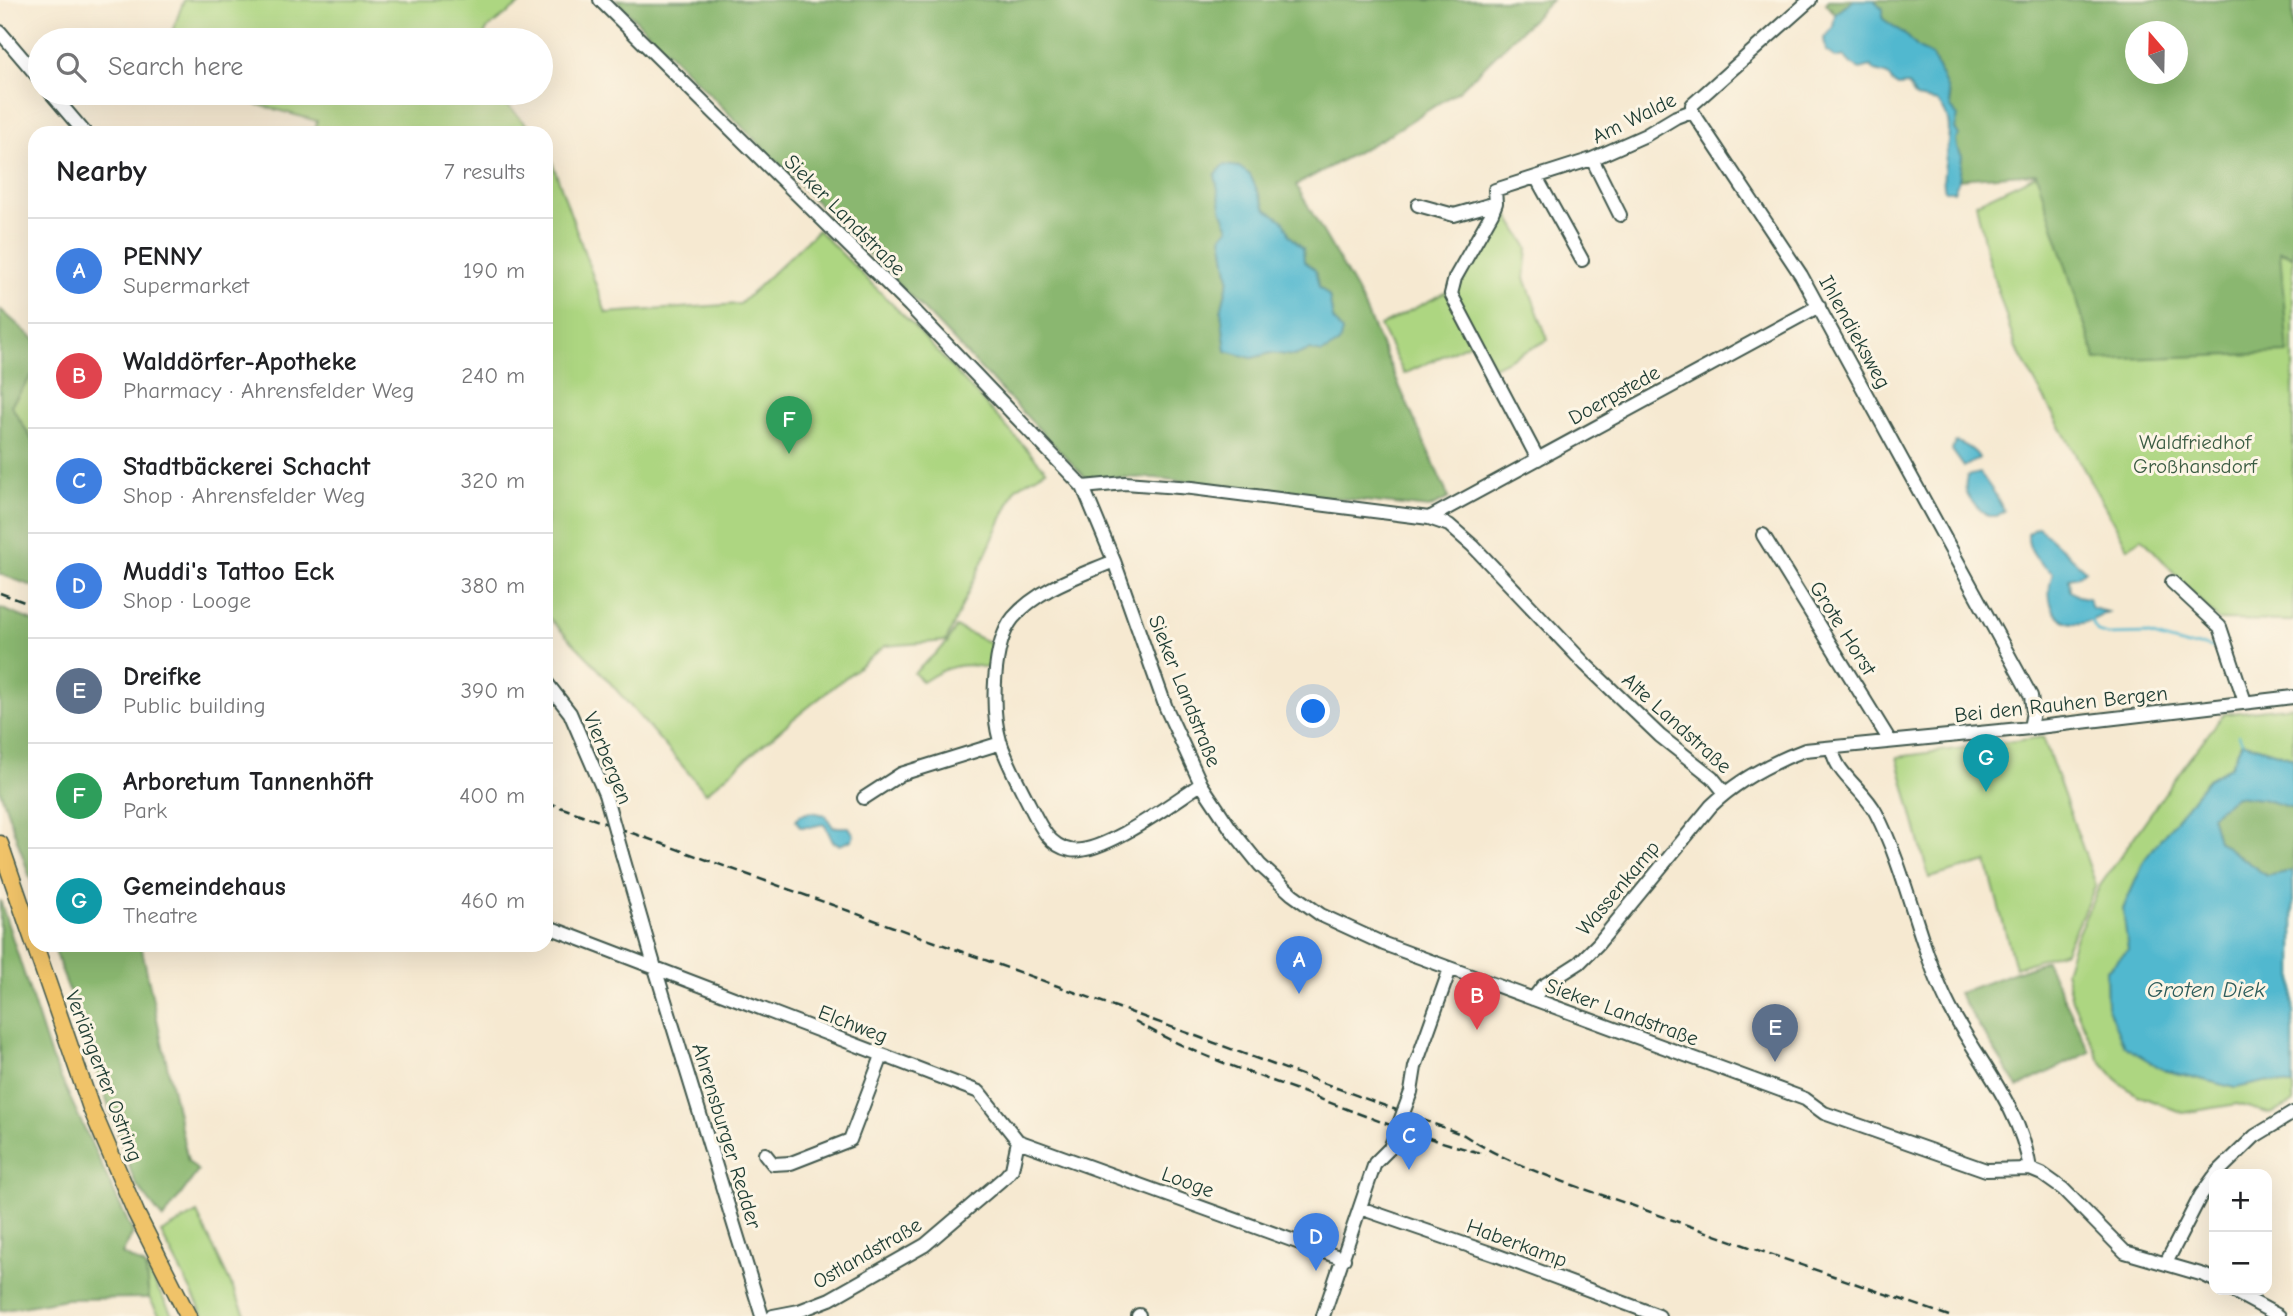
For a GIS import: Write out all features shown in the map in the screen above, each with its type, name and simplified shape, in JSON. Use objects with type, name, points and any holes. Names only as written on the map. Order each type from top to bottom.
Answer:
[{"type":"main road","name":"Verlängerter Ostring","points":[[0,844],[28,925]]},
{"type":"main road","name":"Verlängerter Ostring","points":[[37,952],[91,1108],[136,1213],[188,1316]]},
{"type":"street","name":"Sieker Landstraße","points":[[600,0],[909,306],[1083,487],[1114,561],[1166,708],[1201,784],[1259,865],[1292,894],[1321,915],[1350,930],[1805,1100],[1824,1113],[1986,1170],[2029,1169]]},
{"type":"street","points":[[1692,111],[1692,105],[1810,0]]},
{"type":"street","points":[[0,32],[28,65]]},
{"type":"street","points":[[61,105],[79,126]]},
{"type":"street","name":"Am Walde","points":[[1538,459],[1451,294],[1455,278],[1496,203],[1495,190],[1592,159],[1692,111]]},
{"type":"street","name":"Ihlendieksweg","points":[[1692,111],[1819,306],[2031,696],[2034,712],[2029,728]]},
{"type":"street","name":"Am Walde","points":[[1592,159],[1620,215]]},
{"type":"street","points":[[1536,177],[1582,260]]},
{"type":"street","name":"Am Walde","points":[[1418,205],[1454,215],[1496,203]]},
{"type":"street","name":"Doerpstede","points":[[1429,518],[1819,306]]},
{"type":"street","name":"Alte Landstraße","points":[[1083,487],[1133,483],[1192,488],[1429,518],[1448,525],[1473,546],[1586,665],[1660,736],[1712,777],[1725,793],[1786,757],[1805,750],[1832,748]]},
{"type":"street","name":"Grote Horst","points":[[1763,535],[1890,741]]},
{"type":"street","points":[[1114,561],[1040,594],[1013,619],[1002,637],[995,670],[1001,743],[1044,833],[1056,845],[1070,850],[1087,850],[1108,842],[1201,784]]},
{"type":"street","points":[[2172,582],[2220,627],[2245,702]]},
{"type":"street","name":"Vierbergen","points":[[553,691],[570,713],[605,794],[622,854]]},
{"type":"street","name":"Bei den Rauhen Bergen","points":[[1832,748],[2029,728],[2293,696]]},
{"type":"street","points":[[864,798],[901,774],[1001,743]]},
{"type":"street","points":[[1832,748],[1833,761],[1868,798],[1877,814],[1906,886],[1924,947],[1950,1007],[2013,1115],[2024,1139],[2029,1169],[2042,1174],[2063,1189],[2125,1252],[2209,1278]]},
{"type":"street","name":"Wassenkamp","points":[[1533,999],[1542,986],[1579,963],[1598,944],[1711,806],[1725,793]]},
{"type":"street","name":"Ahrensburger Redder","points":[[622,854],[762,1316]]},
{"type":"street","points":[[553,929],[655,968]]},
{"type":"street","name":"Elchweg","points":[[655,968],[979,1092],[1018,1141]]},
{"type":"street","points":[[1323,1316],[1375,1163],[1390,1148],[1411,1092],[1415,1067],[1450,969]]},
{"type":"street","points":[[765,1154],[773,1164],[791,1163],[850,1140],[882,1056]]},
{"type":"street","points":[[2221,1169],[2255,1136],[2293,1113]]},
{"type":"street","name":"Looge","points":[[1018,1141],[1344,1259]]},
{"type":"street","name":"Ostlandstraße","points":[[773,1316],[799,1311],[830,1299],[925,1245],[1013,1169],[1018,1141]]},
{"type":"street","points":[[2166,1263],[2209,1184]]},
{"type":"street","name":"Haberkamp","points":[[1360,1208],[1659,1316]]},
{"type":"street","points":[[2240,1295],[2279,1316]]},
{"type":"green space","points":[[184,0],[525,0],[488,28],[174,28]]},
{"type":"green space","points":[[616,0],[1552,0],[1460,90],[1387,136],[1296,185],[1358,293],[1449,498],[1429,508],[1156,478],[1085,477],[928,314]],"holes":[[[1250,175],[1266,209],[1283,221],[1290,236],[1303,248],[1304,261],[1315,270],[1319,287],[1329,296],[1333,319],[1342,332],[1294,356],[1271,353],[1252,358],[1226,351],[1221,311],[1229,279],[1222,236],[1229,228]]]},
{"type":"green space","points":[[1829,0],[1854,0],[1835,14],[1826,3]]},
{"type":"green space","points":[[1874,0],[2293,0],[2293,256],[2280,251],[2288,353],[2096,360],[2036,173],[1959,179],[1962,156],[1957,148],[1949,95],[1933,56],[1918,48],[1906,35],[1883,19],[1883,9]]},
{"type":"green space","points":[[259,105],[507,105],[528,126],[316,126],[317,121]]},
{"type":"green space","points":[[553,165],[606,313],[740,304],[818,230],[909,321],[1046,470],[1016,488],[946,641],[885,646],[706,793],[593,663],[553,622]]},
{"type":"green space","name":"Waldfriedhof Großhansdorf","points":[[2037,174],[2293,256],[2293,621],[2218,620],[2142,538],[2128,548],[2016,348],[1988,259],[1976,203]]},
{"type":"green space","points":[[1503,207],[1528,248],[1525,278],[1548,340],[1494,367],[1479,339],[1404,374],[1380,326],[1460,285]]},
{"type":"green space","points":[[0,309],[28,334],[28,381],[11,405],[28,433],[28,584],[0,574]]},
{"type":"green space","points":[[28,381],[28,433],[11,405]]},
{"type":"green space","points":[[0,608],[28,619],[28,872],[0,790]]},
{"type":"green space","points":[[956,627],[993,644],[991,669],[972,665],[956,666],[923,682],[914,673],[947,643]]},
{"type":"green space","points":[[2293,706],[2293,758],[2242,742],[2230,767],[2208,779],[2146,859],[2123,909],[2129,950],[2106,971],[2107,1006],[2164,1070],[2236,1088],[2268,1081],[2293,1086],[2293,1103],[2271,1114],[2237,1104],[2183,1113],[2137,1095],[2120,1083],[2099,1059],[2072,1000],[2065,971],[2075,939],[2099,887],[2188,760],[2224,714]]},
{"type":"green space","points":[[2043,737],[2096,885],[2065,951],[2015,968],[1987,862],[1929,878],[1897,757]]},
{"type":"green space","points":[[2236,796],[2262,799],[2293,808],[2293,871],[2267,876],[2218,841],[2211,815]]},
{"type":"green space","points":[[0,900],[51,1057],[133,1233],[122,1254],[145,1266],[149,1298],[66,1299],[0,1311]]},
{"type":"green space","points":[[55,952],[143,952],[188,1161],[198,1171],[163,1219],[135,1183]]},
{"type":"green space","points":[[2046,961],[2090,1052],[2018,1087],[1958,993]]},
{"type":"green space","points":[[197,1213],[246,1316],[204,1316],[161,1233]]},
{"type":"green space","points":[[145,1266],[173,1316],[160,1316],[149,1298]]},
{"type":"water","points":[[1854,0],[1874,0],[1883,9],[1883,19],[1906,35],[1918,48],[1932,55],[1947,88],[1951,108],[1958,116],[1955,129],[1959,135],[1956,140],[1962,156],[1959,179],[1954,191],[1945,191],[1949,124],[1938,102],[1916,98],[1908,85],[1898,86],[1888,75],[1875,71],[1871,66],[1860,69],[1844,56],[1836,58],[1826,51],[1824,38],[1833,27],[1835,14]]},
{"type":"water","points":[[1224,165],[1239,167],[1250,175],[1266,209],[1284,221],[1290,236],[1303,248],[1304,261],[1315,270],[1319,287],[1329,296],[1333,319],[1342,332],[1339,343],[1322,353],[1309,350],[1294,356],[1271,353],[1252,358],[1226,351],[1221,311],[1229,279],[1222,236],[1229,228],[1222,212],[1215,175]]},
{"type":"water","points":[[1955,442],[1968,447],[1979,458],[1964,467],[1952,450]]},
{"type":"water","points":[[1980,473],[2004,511],[1997,516],[1988,516],[1967,495],[1967,476]]},
{"type":"water","points":[[2038,527],[2085,570],[2078,576],[2069,578],[2070,591],[2088,598],[2092,608],[2108,612],[2082,623],[2071,623],[2057,615],[2052,608],[2049,591],[2053,573],[2035,556],[2028,540],[2028,534]]},
{"type":"water","name":"Groten Diek","points":[[2242,742],[2293,758],[2293,808],[2262,799],[2236,796],[2211,815],[2218,841],[2267,876],[2293,871],[2293,1086],[2268,1081],[2236,1088],[2164,1070],[2124,1046],[2107,1006],[2106,971],[2128,950],[2123,909],[2145,859],[2208,779],[2230,767]]},
{"type":"water","points":[[811,812],[825,815],[833,827],[849,827],[854,835],[852,840],[840,845],[833,842],[823,824],[800,827],[796,820],[800,815]]},
{"type":"waterway","points":[[2091,621],[2098,632],[2108,635],[2146,634],[2188,646],[2205,645],[2220,650],[2230,687]]},
{"type":"waterway","points":[[2239,735],[2242,742]]},
{"type":"railway","points":[[0,593],[28,603]]},
{"type":"railway","points":[[553,805],[1464,1135],[1503,1157],[1566,1183],[1949,1316]]},
{"type":"railway","points":[[1135,1021],[1174,1042],[1235,1067],[1390,1125],[1485,1154]]},
{"type":"place","name":"Arboretum Tannenhöft","points":[[789,454]]},
{"type":"place","name":"Gemeindehaus","points":[[1986,792]]},
{"type":"place","name":"PENNY","points":[[1299,994]]},
{"type":"place","name":"Walddörfer-Apotheke","points":[[1477,1030]]},
{"type":"place","name":"Dreifke","points":[[1775,1062]]},
{"type":"place","name":"Stadtbäckerei Schacht","points":[[1409,1170]]},
{"type":"place","name":"Muddi's Tattoo Eck","points":[[1316,1271]]}]
